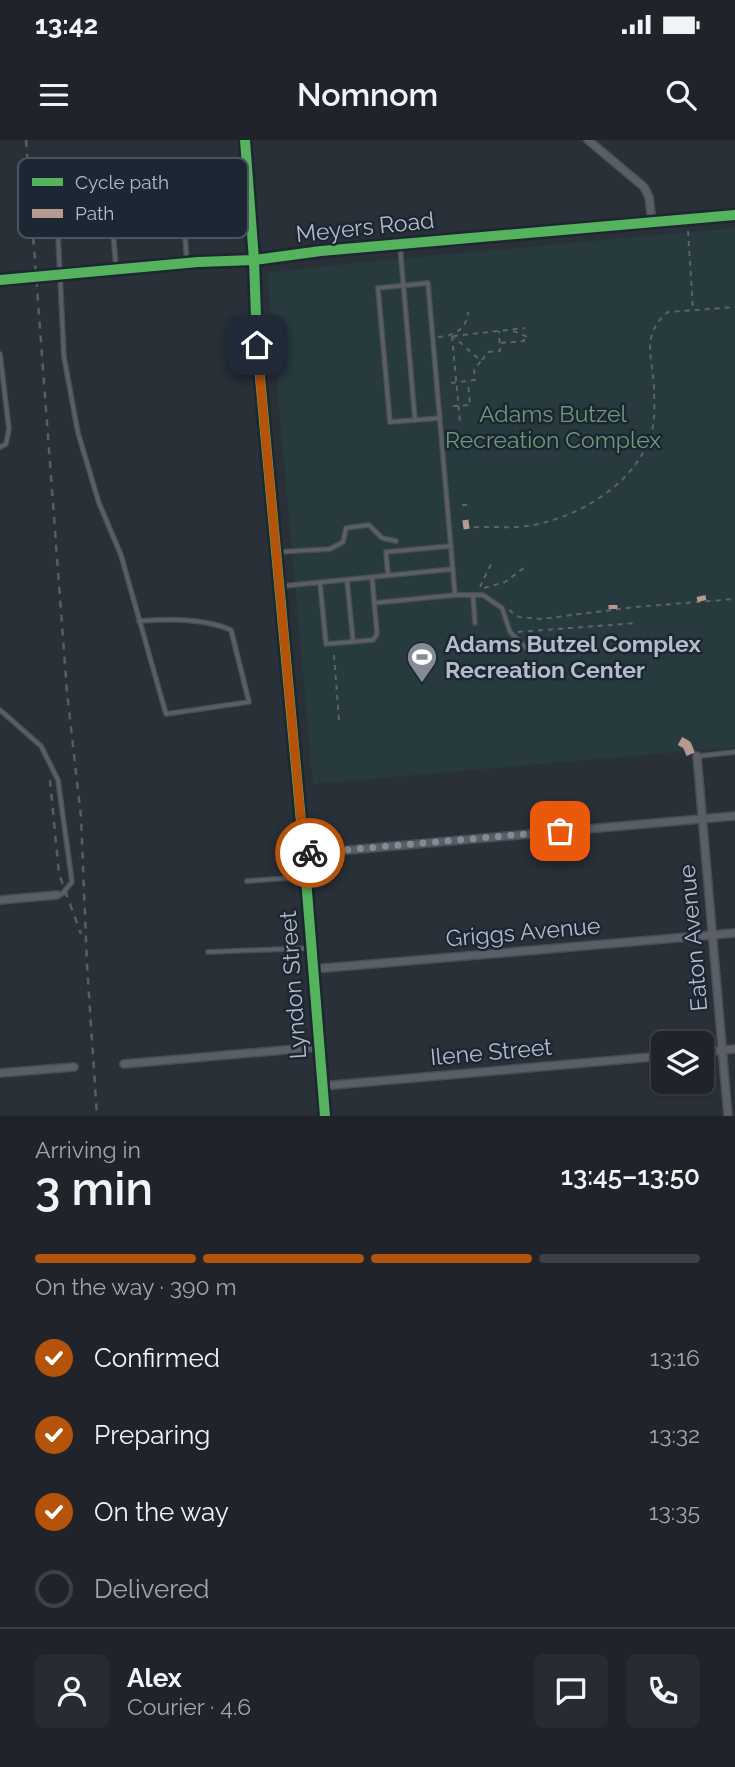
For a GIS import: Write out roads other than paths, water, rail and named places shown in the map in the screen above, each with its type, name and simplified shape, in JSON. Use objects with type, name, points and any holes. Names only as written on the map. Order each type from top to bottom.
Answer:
[{"type":"street","name":"Lyndon Street","points":[[244,140],[246,158]]},
{"type":"street","points":[[588,140],[644,187],[649,197],[652,222]]},
{"type":"street","name":"Lyndon Street","points":[[248,188],[256,334],[278,552],[325,1116]]},
{"type":"street","name":"Meyers Road","points":[[0,280],[188,263],[254,260],[400,244],[735,215]]},
{"type":"street","name":"Eaton Avenue","points":[[697,756],[722,1051],[730,1110]]},
{"type":"street","points":[[304,853],[735,816]]},
{"type":"street","points":[[0,900],[57,895]]},
{"type":"street","name":"Griggs Avenue","points":[[313,969],[735,933]]},
{"type":"street","points":[[124,1064],[319,1047]]},
{"type":"street","points":[[714,1051],[735,1049]]},
{"type":"street","name":"Ilene Street","points":[[322,1086],[651,1057]]},
{"type":"street","points":[[0,1073],[74,1067]]},
{"type":"lane","points":[[58,238],[64,357],[78,433],[99,502],[121,555],[139,621],[166,713],[249,702],[231,631],[214,623],[139,621]]},
{"type":"lane","points":[[113,238],[116,270]]},
{"type":"lane","points":[[186,238],[188,263]]},
{"type":"lane","points":[[400,244],[415,420]]},
{"type":"lane","points":[[440,418],[390,422],[378,288],[428,283],[440,418],[455,594]]},
{"type":"lane","points":[[0,354],[9,429],[6,444],[0,447]]},
{"type":"lane","points":[[369,525],[382,538],[396,541]]},
{"type":"lane","points":[[278,552],[330,549],[343,542],[346,528],[378,525]]},
{"type":"lane","points":[[388,576],[386,552],[451,545]]},
{"type":"lane","points":[[281,586],[453,569]]},
{"type":"lane","points":[[320,582],[326,644],[353,642],[373,640],[377,634],[372,577]]},
{"type":"lane","points":[[347,580],[353,642]]},
{"type":"lane","points":[[374,603],[455,594],[483,595],[502,608],[510,632],[527,649]]},
{"type":"lane","points":[[475,623],[476,595]]},
{"type":"lane","points":[[0,709],[41,746],[58,780],[72,882],[62,894],[57,895]]},
{"type":"lane","points":[[697,756],[735,752]]},
{"type":"lane","points":[[247,881],[306,876]]},
{"type":"lane","points":[[208,952],[312,947]]},
{"type":"railway","points":[[26,140],[27,158]]},
{"type":"railway","points":[[33,238],[67,692],[81,817],[97,1116]]},
{"type":"railway","points":[[50,780],[59,874],[81,934]]},
{"type":"place","name":"Adams Butzel Complex Recreation Center","points":[[422,684]]},
{"type":"park label","name":"Adams Butzel Recreation Complex","points":[[553,427]]}]
